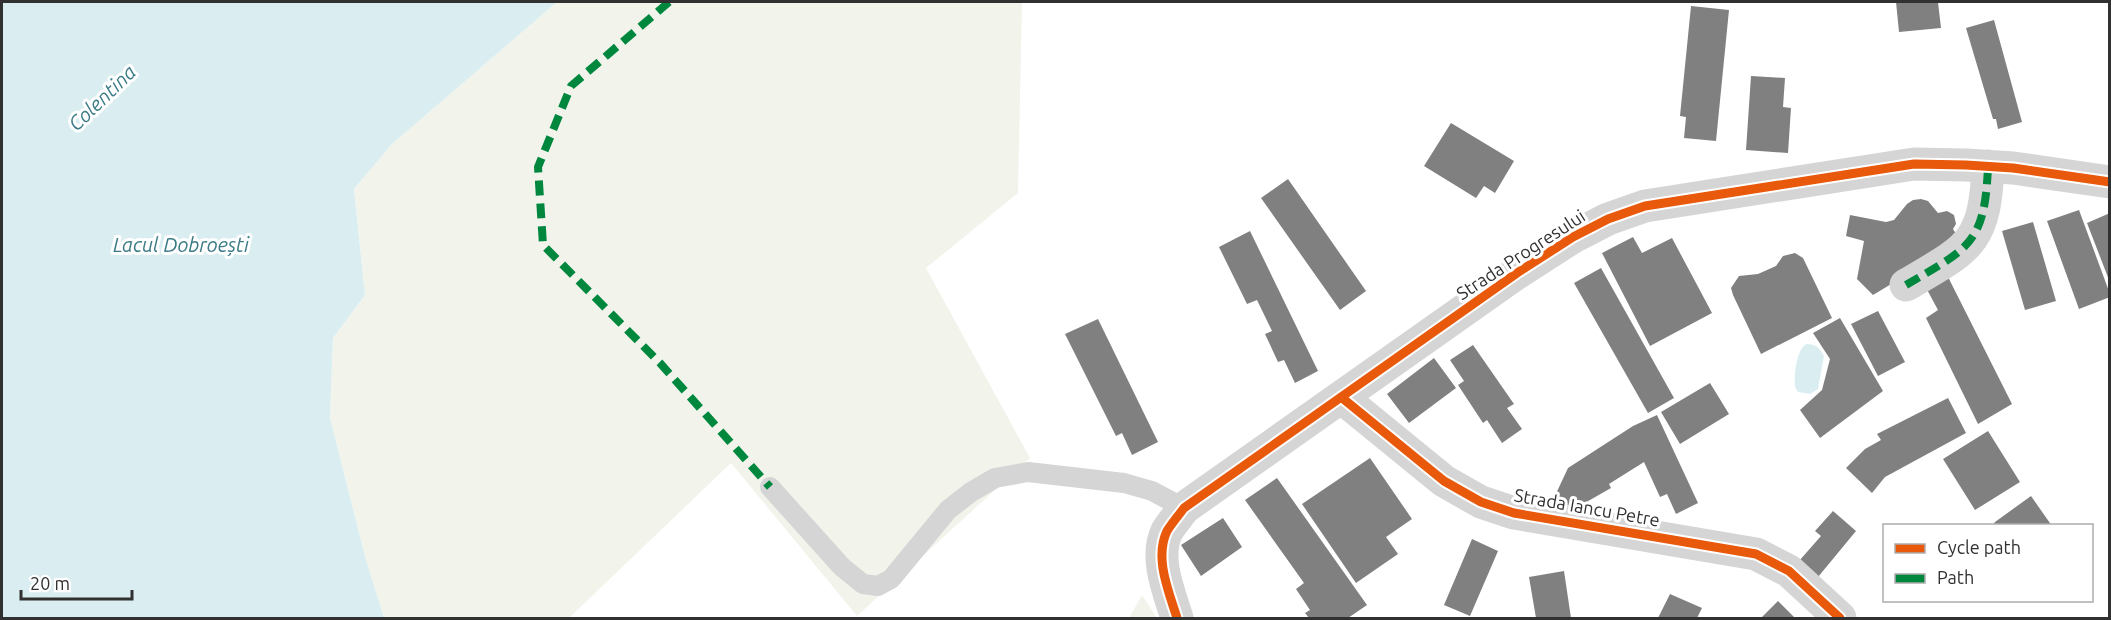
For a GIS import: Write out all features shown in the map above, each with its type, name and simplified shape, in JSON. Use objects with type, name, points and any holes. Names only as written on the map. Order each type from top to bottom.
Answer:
[{"type":"street","name":"Strada Progresului","points":[[1177,618],[1166,583],[1161,555],[1167,532],[1184,508],[1517,273],[1573,237],[1608,219],[1645,206],[1914,164],[1988,166],[2109,182]]},
{"type":"street","points":[[1906,285],[1957,255],[1974,236],[1981,221],[1987,196],[1988,166]]},
{"type":"street","name":"Strada Iancu Petre","points":[[1341,397],[1444,481],[1481,502],[1514,513],[1756,554],[1789,571],[1840,618]]},
{"type":"lane","points":[[770,487],[842,567],[863,584],[878,586],[891,579],[948,510],[971,492],[995,478],[1028,472],[1124,483],[1152,491],[1184,508]]},
{"type":"shaded area","points":[[557,2],[1022,2],[1018,193],[926,268],[1030,458],[857,616],[731,463],[569,618],[197,618],[366,560],[330,418],[333,338],[365,295],[354,189],[392,144]]},
{"type":"shaded area","points":[[1142,595],[1157,618],[1129,618]]},
{"type":"water","name":"Lacul Dobroești","points":[[2,2],[557,2],[392,144],[354,189],[365,295],[333,338],[330,418],[366,560],[384,618],[2,618]]},
{"type":"water","points":[[1806,344],[1817,347],[1824,356],[1818,389],[1810,394],[1798,392],[1795,387],[1798,358]]},
{"type":"building","points":[[1896,2],[1938,2],[1941,28],[1899,32]]},
{"type":"building","points":[[1691,6],[1729,10],[1716,141],[1684,138],[1686,117],[1680,116]]},
{"type":"building","points":[[1994,20],[2022,122],[1998,129],[1966,28]]},
{"type":"building","points":[[1751,76],[1785,78],[1783,107],[1791,108],[1788,153],[1746,150]]},
{"type":"building","points":[[1451,123],[1514,161],[1495,193],[1484,186],[1476,198],[1424,166]]},
{"type":"building","points":[[1288,179],[1366,291],[1340,310],[1261,198]]},
{"type":"building","points":[[1913,200],[1928,201],[1938,213],[1947,211],[1954,215],[1956,224],[1953,229],[1961,242],[1873,295],[1857,279],[1864,241],[1846,236],[1850,215],[1886,222],[1894,220]]},
{"type":"building","points":[[2079,210],[2110,297],[2079,309],[2047,221]]},
{"type":"building","points":[[2110,213],[2110,280],[2109,280],[2087,223]]},
{"type":"building","points":[[2033,222],[2056,301],[2025,310],[2002,231]]},
{"type":"building","points":[[1250,231],[1318,371],[1295,383],[1284,360],[1278,362],[1265,334],[1272,331],[1257,300],[1247,304],[1219,247]]},
{"type":"building","points":[[1633,237],[1642,253],[1672,238],[1712,313],[1650,346],[1602,253]]},
{"type":"building","points":[[1795,253],[1803,258],[1832,318],[1761,354],[1731,288],[1739,276],[1758,274],[1776,266],[1783,256]]},
{"type":"building","points":[[1601,268],[1674,398],[1648,413],[1574,283]]},
{"type":"building","points":[[1945,271],[2012,404],[1978,424],[1926,318],[1938,310],[1924,284]]},
{"type":"building","points":[[1878,311],[1905,362],[1878,376],[1851,324]]},
{"type":"building","points":[[1840,318],[1883,391],[1820,438],[1800,410],[1822,390],[1830,359],[1813,333]]},
{"type":"building","points":[[1098,319],[1158,442],[1132,455],[1122,433],[1116,436],[1065,334]]},
{"type":"building","points":[[1473,345],[1514,404],[1507,408],[1522,429],[1502,443],[1487,420],[1483,423],[1458,385],[1464,381],[1450,360]]},
{"type":"building","points":[[1434,358],[1456,388],[1409,423],[1387,394]]},
{"type":"building","points":[[1710,383],[1729,414],[1680,444],[1661,412]]},
{"type":"building","points":[[1948,398],[1966,433],[1885,477],[1872,493],[1846,468],[1865,449],[1881,440],[1877,434]]},
{"type":"building","points":[[1657,415],[1698,503],[1676,514],[1667,494],[1660,497],[1644,462],[1609,484],[1611,488],[1576,508],[1553,500],[1568,468],[1633,426]]},
{"type":"building","points":[[1988,431],[2020,482],[1975,510],[1943,459]]},
{"type":"building","points":[[1370,458],[1412,519],[1386,537],[1398,554],[1356,583],[1302,504]]},
{"type":"building","points":[[1277,478],[1367,605],[1348,618],[1309,618],[1305,613],[1310,610],[1296,589],[1304,583],[1245,500]]},
{"type":"building","points":[[2031,496],[2051,524],[1994,524]]},
{"type":"building","points":[[1833,511],[1856,531],[1818,577],[1799,561],[1821,536],[1815,531]]},
{"type":"building","points":[[1223,518],[1242,547],[1201,576],[1181,545]]},
{"type":"building","points":[[1472,539],[1498,551],[1470,616],[1444,605]]},
{"type":"building","points":[[1564,571],[1571,618],[1536,618],[1529,577]]},
{"type":"building","points":[[1670,594],[1702,608],[1697,618],[1658,618]]},
{"type":"building","points":[[1778,601],[1795,618],[1761,618]]},
{"type":"marked path","points":[[669,2],[571,86],[538,167],[543,245],[660,363],[770,487]]},
{"type":"marked path","points":[[1906,285],[1945,262],[1970,241],[1983,212],[1988,166]]},
{"type":"cycle path","points":[[1177,618],[1164,575],[1162,552],[1167,531],[1184,508],[1517,273],[1573,237],[1608,219],[1645,206],[1914,164],[2013,168],[2110,182]]},
{"type":"cycle path","points":[[1341,397],[1444,481],[1481,502],[1514,513],[1756,554],[1789,571],[1840,618]]},
{"type":"water label","name":"Colentina","points":[[102,98]]}]
